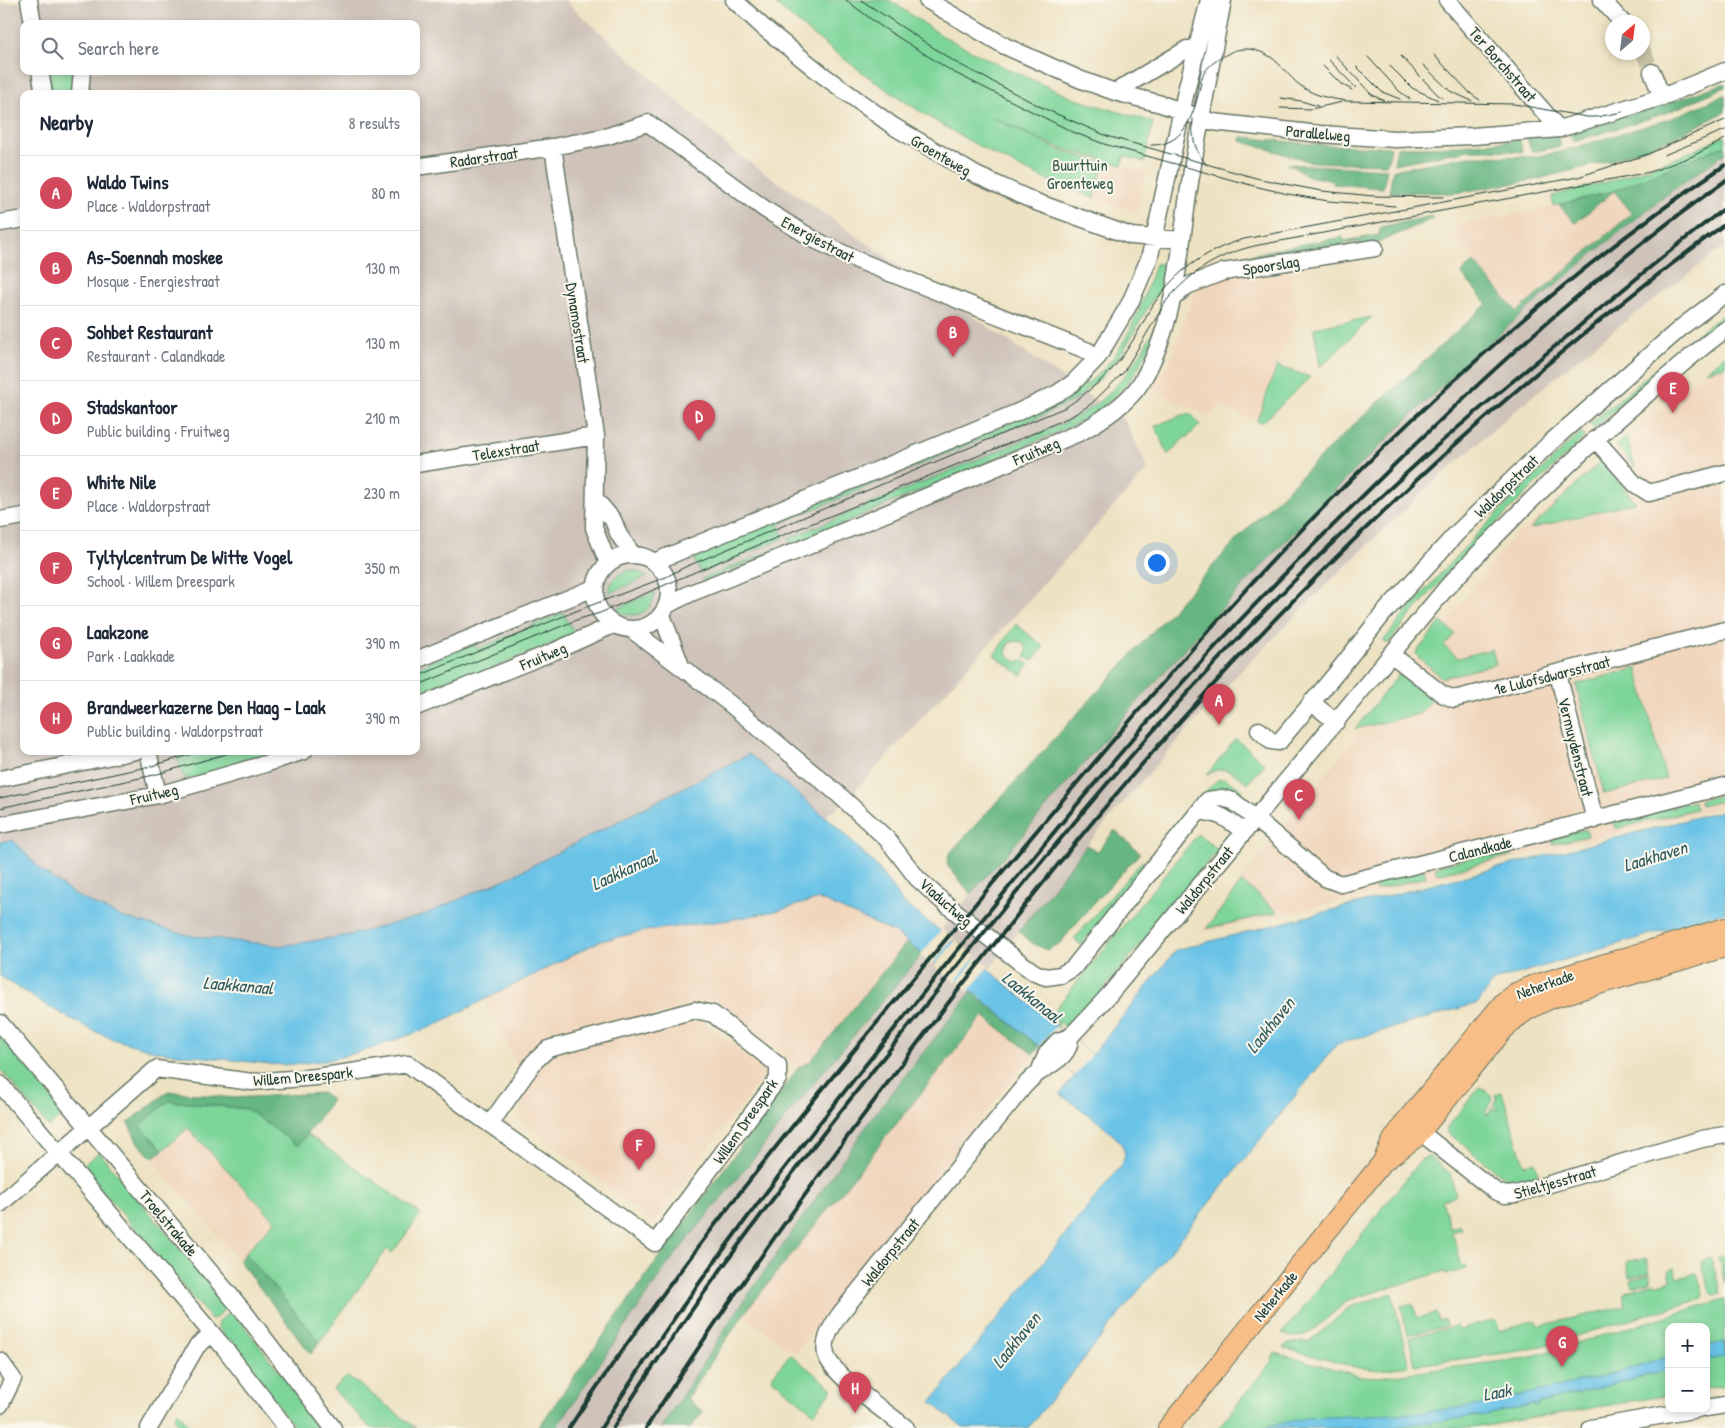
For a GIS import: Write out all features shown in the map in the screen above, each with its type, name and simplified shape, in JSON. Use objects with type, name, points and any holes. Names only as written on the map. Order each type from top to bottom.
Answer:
[{"type":"main road","name":"Neherkade","points":[[1172,1427],[1382,1163],[1409,1144],[1413,1126],[1485,1024],[1504,1002],[1516,993],[1543,982],[1725,928]]},
{"type":"main road","name":"Neherkade","points":[[1413,1126],[1504,1030],[1529,1008],[1555,997],[1725,947]]},
{"type":"street","points":[[29,0],[32,20]]},
{"type":"street","name":"Groenteweg","points":[[734,0],[763,27],[824,76],[885,121],[968,170],[1036,202],[1131,236],[1182,240]]},
{"type":"street","name":"Parallelweg","points":[[927,0],[1005,46],[1079,79],[1115,92],[1202,118],[1240,126],[1320,134],[1395,139],[1473,136],[1559,129],[1662,97],[1725,71]]},
{"type":"street","points":[[654,562],[1016,412],[1058,393],[1073,383],[1098,357],[1130,303],[1149,259],[1209,0]]},
{"type":"street","name":"Fruitweg","points":[[664,610],[691,593],[1081,432],[1104,419],[1141,383],[1162,340],[1173,298],[1188,193],[1223,0]]},
{"type":"street","name":"Ter Borchstraat","points":[[1447,0],[1559,129]]},
{"type":"street","points":[[1602,0],[1616,15]]},
{"type":"street","points":[[1115,92],[1186,49],[1196,50]]},
{"type":"street","points":[[1652,72],[1662,97]]},
{"type":"street","points":[[41,75],[43,90]]},
{"type":"street","points":[[81,90],[83,75]]},
{"type":"street","name":"Energiestraat","points":[[553,147],[608,136],[648,123],[766,210],[815,240],[857,260],[1088,351],[1098,357]]},
{"type":"street","name":"Radarstraat","points":[[420,166],[553,147]]},
{"type":"street","name":"Dynamostraat","points":[[553,147],[564,234],[596,436],[594,528],[608,563]]},
{"type":"street","points":[[0,223],[20,220]]},
{"type":"street","name":"Spoorslag","points":[[1173,298],[1187,286],[1223,272],[1375,248]]},
{"type":"street","name":"Waldorpstraat","points":[[1259,730],[1271,741],[1279,742],[1382,614],[1456,534],[1551,442],[1683,326],[1725,294]]},
{"type":"street","name":"Waldorpstraat","points":[[906,1428],[835,1370],[828,1359],[826,1342],[830,1330],[840,1314],[1025,1085],[1052,1058],[1058,1041],[1070,1037],[1109,995],[1447,586],[1503,527],[1595,439],[1702,347],[1725,330]]},
{"type":"street","name":"Telexstraat","points":[[420,463],[596,436]]},
{"type":"street","points":[[1595,439],[1635,484],[1649,492],[1725,474]]},
{"type":"street","points":[[595,499],[613,520],[619,535],[633,555]]},
{"type":"street","points":[[0,520],[20,517]]},
{"type":"street","points":[[664,610],[648,626],[632,630],[613,625],[598,609],[595,599],[594,588],[599,574],[608,563],[620,557],[633,555],[647,558],[663,571],[668,584],[664,610],[681,666]]},
{"type":"street","points":[[420,658],[594,588]]},
{"type":"street","name":"Fruitweg","points":[[420,705],[555,651],[613,625]]},
{"type":"street","name":"Viaductweg","points":[[632,630],[744,715],[865,817],[887,838],[917,878],[941,900],[1016,960],[1035,973],[1046,977],[1061,975],[1073,968],[1208,800],[1222,798],[1233,802],[1255,818]]},
{"type":"street","name":"1e Lulofsdwarsstraat","points":[[1391,654],[1442,694],[1454,700],[1725,630]]},
{"type":"street","name":"Vermuydenstraat","points":[[1558,674],[1595,820]]},
{"type":"street","points":[[1312,702],[1336,722]]},
{"type":"street","points":[[0,779],[117,755]]},
{"type":"street","points":[[149,755],[158,795]]},
{"type":"street","name":"Fruitweg","points":[[0,825],[158,795],[292,755]]},
{"type":"street","name":"Calandkade","points":[[1255,818],[1325,878],[1341,884],[1725,786]]},
{"type":"street","points":[[1199,811],[1223,816],[1244,832]]},
{"type":"street","name":"Willem Dreespark","points":[[0,1204],[156,1070],[252,1082],[316,1077],[408,1064],[490,1124],[527,1149],[655,1243],[778,1079],[778,1065],[712,1014],[695,1010],[548,1049],[534,1062],[490,1124]]},
{"type":"street","name":"Troelstrakade","points":[[0,1023],[260,1330],[333,1428]]},
{"type":"street","points":[[0,1084],[212,1334],[286,1428]]},
{"type":"street","name":"Stieltjesstraat","points":[[1413,1126],[1494,1191],[1507,1196],[1702,1138],[1725,1135]]},
{"type":"street","points":[[148,1428],[196,1346],[212,1334]]},
{"type":"street","points":[[0,1361],[13,1379],[0,1405]]},
{"type":"street","points":[[1710,1407],[1725,1404]]},
{"type":"street","points":[[1591,1428],[1677,1420],[1690,1413]]},
{"type":"shaded area","points":[[32,0],[564,0],[733,151],[1125,421],[1148,469],[847,800],[768,858],[356,1021],[44,900],[0,841],[0,4]]},
{"type":"shaded area","points":[[1725,153],[1725,246],[1597,343],[1518,408],[1425,490],[1326,585],[1234,678],[1087,845],[875,1114],[732,1318],[661,1428],[556,1428],[668,1264],[823,1072],[974,890],[1006,856],[1100,744],[1193,640],[1283,542],[1381,444],[1474,357],[1552,288],[1657,202]]},
{"type":"shaded area","points":[[1104,163],[1146,172],[1137,212],[1094,198]]},
{"type":"shaded area","points":[[1614,191],[1632,213],[1517,313],[1454,237],[1458,225],[1537,210]]},
{"type":"shaded area","points":[[1288,263],[1298,318],[1285,343],[1257,421],[1219,406],[1209,416],[1151,389],[1173,356],[1183,323],[1200,281]]},
{"type":"shaded area","points":[[1725,355],[1725,806],[1343,901],[1200,933],[1515,535],[1528,527],[1600,460]]},
{"type":"shaded area","points":[[819,899],[895,933],[907,942],[810,1062],[799,1067],[710,1000],[545,1045],[520,1070],[485,1000],[600,941],[645,931],[729,920],[776,911]]},
{"type":"shaded area","points":[[983,1016],[1032,1055],[795,1353],[743,1315]]},
{"type":"shaded area","points":[[697,1017],[768,1071],[653,1221],[519,1118],[524,1090],[549,1056]]},
{"type":"shaded area","points":[[188,1127],[275,1222],[239,1261],[152,1158]]},
{"type":"green space","name":"Buurttuin Groenteweg","points":[[771,0],[889,0],[941,35],[995,63],[1075,99],[1153,122],[1145,162],[1124,156],[1122,165],[1060,148],[993,118],[1057,149],[1104,163],[1094,198],[1041,177],[964,138],[896,96],[831,49]]},
{"type":"green space","points":[[50,75],[77,75],[75,90],[51,90]]},
{"type":"green space","points":[[1725,83],[1725,87],[1669,112],[1574,142],[1567,131],[1666,104]]},
{"type":"green space","points":[[1725,95],[1725,112],[1675,137],[1612,160],[1534,180],[1454,193],[1389,192],[1393,170],[1469,156],[1534,157],[1564,151],[1672,118]]},
{"type":"green space","points":[[1557,134],[1561,146],[1532,152],[1527,139]]},
{"type":"green space","points":[[1725,136],[1725,145],[1614,191],[1553,206],[1552,196],[1611,181],[1679,157]]},
{"type":"green space","points":[[1242,137],[1321,145],[1391,147],[1387,164],[1311,162],[1241,141]]},
{"type":"green space","points":[[1520,140],[1522,152],[1469,150],[1394,164],[1397,147],[1438,147]]},
{"type":"green space","points":[[1725,145],[1725,153],[1664,196],[1587,258],[1521,315],[1455,374],[1329,496],[1268,559],[1149,689],[971,894],[947,865],[949,854],[1242,534],[1349,429],[1487,304],[1461,273],[1474,262],[1517,312],[1632,213],[1614,191]]},
{"type":"green space","points":[[1287,164],[1387,169],[1383,188],[1332,184],[1333,180],[1306,176],[1298,169]]},
{"type":"green space","points":[[1614,191],[1575,223],[1559,205]]},
{"type":"green space","points":[[1432,216],[1432,219],[1375,243],[1359,246],[1358,242],[1341,245],[1341,249],[1336,246],[1291,252],[1291,257],[1218,266],[1233,260],[1279,248],[1343,237],[1344,241],[1379,235],[1381,227]]},
{"type":"green space","points":[[1168,263],[1167,281],[1151,302],[1124,350],[1102,377],[1076,399],[1042,416],[778,524],[784,538],[701,573],[690,552],[899,469],[1062,401],[1097,375],[1116,354],[1136,317],[1155,264]]},
{"type":"green space","points":[[1725,313],[1725,320],[1646,383],[1594,429],[1590,424],[1698,333]]},
{"type":"green space","points":[[1372,317],[1320,367],[1314,328]]},
{"type":"green space","points":[[1160,319],[1141,364],[1127,384],[1110,401],[1083,419],[1054,434],[703,582],[702,579],[790,543],[788,539],[790,538],[1048,430],[1079,415],[1101,400],[1121,380],[1146,345]]},
{"type":"green space","points":[[1725,355],[1725,366],[1706,371]]},
{"type":"green space","points":[[1277,366],[1310,377],[1262,423],[1257,421]]},
{"type":"green space","points":[[1182,415],[1192,415],[1200,425],[1188,437],[1185,437],[1168,455],[1155,426]]},
{"type":"green space","points":[[1581,432],[1585,437],[1458,563],[1387,644],[1383,641],[1454,559]]},
{"type":"green space","points":[[1626,436],[1635,467],[1616,445]]},
{"type":"green space","points":[[1601,461],[1636,502],[1530,529]]},
{"type":"green space","points":[[630,570],[638,571],[647,577],[609,593],[615,578]]},
{"type":"green space","points":[[655,592],[650,605],[641,613],[629,615],[616,609]]},
{"type":"green space","points":[[563,613],[575,634],[420,698],[420,666],[474,643],[477,649]]},
{"type":"green space","points":[[1441,622],[1455,634],[1444,646],[1458,658],[1492,649],[1496,664],[1442,678],[1415,654]]},
{"type":"green space","points":[[1016,624],[1044,647],[1032,661],[1025,657],[1027,649],[1022,642],[1009,643],[1006,652],[1009,658],[1017,662],[1023,660],[1029,665],[1021,675],[994,655]]},
{"type":"green space","points":[[1637,668],[1666,779],[1604,794],[1576,684]]},
{"type":"green space","points":[[1399,674],[1432,700],[1419,714],[1355,729]]},
{"type":"green space","points":[[1236,739],[1265,764],[1248,783],[1228,770],[1218,770],[1206,776]]},
{"type":"green space","points":[[176,755],[270,755],[190,779],[183,776]]},
{"type":"green space","points":[[1225,779],[1243,790],[1238,796],[1220,790],[1203,794],[1217,780]]},
{"type":"green space","points":[[1725,794],[1725,800],[1701,806],[1700,800]]},
{"type":"green space","points":[[1694,801],[1696,809],[1616,829],[1614,822]]},
{"type":"green space","points":[[1586,829],[1588,836],[1553,844],[1551,838]]},
{"type":"green space","points":[[1115,830],[1140,853],[1060,943],[1047,950],[1032,943],[1019,931],[1087,845],[1097,852]]},
{"type":"green space","points":[[1198,834],[1218,850],[1079,1019],[1068,1029],[1060,1022],[1057,1027],[1056,1008]]},
{"type":"green space","points":[[1511,847],[1513,855],[1437,874],[1435,867]]},
{"type":"green space","points":[[1142,861],[1147,864],[1081,945],[1074,939]]},
{"type":"green space","points":[[1424,869],[1426,877],[1376,890],[1374,882]]},
{"type":"green space","points":[[1242,882],[1278,912],[1206,929]]},
{"type":"green space","points":[[907,942],[922,954],[823,1072],[668,1264],[556,1428],[538,1428],[667,1246],[799,1067],[810,1062]]},
{"type":"green space","points":[[971,992],[1040,1047],[1033,1054],[983,1016],[743,1315],[687,1398],[703,1412],[690,1428],[661,1428],[732,1318],[875,1114]]},
{"type":"green space","points":[[0,1035],[65,1112],[49,1127],[0,1069]]},
{"type":"green space","points":[[1480,1087],[1491,1095],[1493,1100],[1485,1113],[1488,1115],[1492,1108],[1496,1110],[1498,1108],[1494,1105],[1497,1100],[1495,1094],[1502,1092],[1524,1165],[1535,1162],[1538,1174],[1516,1180],[1505,1178],[1447,1132],[1447,1127]]},
{"type":"green space","points":[[168,1091],[233,1098],[323,1093],[332,1100],[298,1146],[247,1109],[168,1101],[140,1126],[163,1150],[152,1158],[138,1143],[128,1123]]},
{"type":"green space","points":[[168,1101],[247,1109],[298,1146],[307,1134],[421,1214],[392,1253],[387,1249],[320,1342],[245,1253],[275,1221],[188,1128],[163,1150],[140,1126]]},
{"type":"green space","points":[[99,1152],[225,1303],[224,1310],[216,1318],[211,1319],[82,1166]]},
{"type":"green space","points":[[1430,1157],[1450,1173],[1456,1195],[1442,1200],[1450,1228],[1460,1225],[1462,1229],[1452,1232],[1462,1266],[1465,1265],[1466,1269],[1447,1274],[1445,1271],[1348,1300],[1316,1328],[1303,1336],[1296,1337],[1282,1334],[1421,1160]]},
{"type":"green space","points":[[245,1253],[320,1342],[311,1354],[239,1261]]},
{"type":"green space","points":[[1725,1255],[1725,1283],[1718,1257]]},
{"type":"green space","points":[[1646,1258],[1650,1272],[1630,1278],[1626,1262]]},
{"type":"green space","points":[[1711,1258],[1721,1293],[1714,1295],[1710,1292],[1701,1261]]},
{"type":"green space","points":[[1675,1268],[1678,1278],[1697,1273],[1703,1294],[1701,1299],[1528,1350],[1415,1365],[1409,1338],[1456,1326],[1460,1330],[1493,1320],[1494,1322],[1496,1321],[1500,1331],[1534,1320],[1535,1322],[1537,1321],[1539,1326],[1626,1306],[1623,1295],[1625,1292],[1671,1280],[1669,1270]]},
{"type":"green space","points":[[1650,1274],[1650,1282],[1633,1287],[1631,1280]]},
{"type":"green space","points":[[1392,1293],[1409,1366],[1380,1370],[1359,1368],[1283,1348],[1288,1343],[1308,1342],[1348,1308]]},
{"type":"green space","points":[[1725,1299],[1725,1385],[1710,1387],[1710,1323],[1665,1323],[1665,1396],[1473,1428],[1218,1428],[1271,1362],[1275,1353],[1360,1376],[1379,1377],[1526,1358]]},
{"type":"green space","points":[[1413,1304],[1417,1318],[1436,1313],[1439,1321],[1445,1319],[1447,1326],[1408,1335],[1401,1306]]},
{"type":"green space","points":[[228,1313],[234,1313],[322,1428],[295,1428],[217,1327],[218,1322]]},
{"type":"green space","points":[[790,1354],[833,1389],[814,1413],[771,1378]]},
{"type":"green space","points":[[347,1377],[416,1428],[370,1428],[333,1389]]},
{"type":"green space","points":[[178,1411],[190,1428],[182,1428],[174,1418]]},
{"type":"water","points":[[749,754],[839,828],[878,868],[903,903],[960,946],[1092,1055],[1176,950],[1725,810],[1725,912],[1494,981],[1478,1003],[1337,1044],[1028,1428],[963,1428],[931,1402],[1119,1168],[1124,1159],[1124,1150],[1115,1136],[1060,1094],[1075,1076],[982,999],[895,933],[819,899],[776,911],[729,920],[645,931],[600,941],[431,1027],[371,1049],[325,1061],[283,1065],[159,1052],[116,1040],[94,1031],[49,1007],[0,976],[0,842],[13,840],[42,871],[75,895],[121,917],[192,936],[282,946],[350,935],[421,916],[510,877]]},
{"type":"water","points":[[1725,1342],[1724,1357],[1710,1359],[1710,1345]]},
{"type":"water","points":[[1665,1357],[1665,1371],[1539,1403],[1539,1405],[1534,1406],[1533,1404],[1486,1415],[1386,1428],[1260,1428],[1305,1418],[1413,1413],[1480,1405],[1612,1374]]},
{"type":"pier","points":[[942,929],[954,938],[932,965],[920,956]]},
{"type":"pier","points":[[956,940],[976,956],[955,982],[934,966]]},
{"type":"pier","points":[[977,957],[989,966],[968,992],[957,983]]},
{"type":"pier","points":[[1056,1026],[1092,1055],[1075,1076],[1039,1047]]},
{"type":"tunnel","points":[[1647,60],[1652,72]]},
{"type":"tram line","points":[[846,0],[879,25],[953,72],[1073,132],[1104,144],[1288,194],[1328,201],[1395,206]]},
{"type":"tram line","points":[[861,0],[955,62],[1043,108],[1107,136],[1256,178],[1322,191],[1373,196],[1443,197]]},
{"type":"tram line","points":[[1151,145],[1171,141],[1179,135],[1190,120],[1204,73],[1213,63],[1224,56],[1242,49],[1260,52],[1275,60],[1292,78],[1307,90],[1322,96],[1347,101],[1514,104],[1587,117],[1622,112]]},
{"type":"tram line","points":[[1335,55],[1371,94],[1384,101]]},
{"type":"tram line","points":[[1434,55],[1471,94],[1480,100]]},
{"type":"tram line","points":[[1401,56],[1443,98]]},
{"type":"tram line","points":[[1368,57],[1399,91],[1410,99]]},
{"type":"tram line","points":[[1329,60],[1356,88]]},
{"type":"tram line","points":[[1423,65],[1450,91],[1472,101]]},
{"type":"tram line","points":[[1323,66],[1341,84],[1352,90]]},
{"type":"tram line","points":[[1390,66],[1412,88],[1438,100]]},
{"type":"tram line","points":[[1357,67],[1382,92],[1400,99]]},
{"type":"tram line","points":[[1281,98],[1318,106]]},
{"type":"tram line","points":[[1280,108],[1311,109],[1342,102]]},
{"type":"tram line","points":[[1193,119],[1195,144],[1199,155],[1207,165]]},
{"type":"tram line","points":[[420,675],[576,611],[666,577],[685,567],[1066,407],[1091,389],[1113,368],[1168,285],[1190,265],[1229,244],[1244,239],[1578,177],[1648,154],[1725,120]]},
{"type":"tram line","points":[[1664,155],[1725,130]]},
{"type":"tram line","points":[[420,684],[579,619],[600,613],[739,553],[1072,416],[1091,404],[1123,373],[1167,300],[1186,280],[1219,258],[1259,245],[1650,172],[1693,156],[1725,139]]},
{"type":"tram line","points":[[0,798],[152,766],[189,755]]},
{"type":"tram line","points":[[0,808],[154,775],[222,755]]},
{"type":"railway","points":[[569,1428],[666,1290],[768,1156],[928,961],[1158,688],[1275,557],[1395,436],[1522,320],[1655,214],[1725,165]]},
{"type":"railway","points":[[601,1428],[685,1303],[820,1122],[1039,850],[1199,664],[1253,606],[1336,523],[1511,354],[1637,247],[1725,181]]},
{"type":"railway","points":[[613,1428],[689,1314],[812,1148],[1046,857],[1126,761],[1186,695],[1319,556],[1423,458],[1627,286],[1725,208]]},
{"type":"railway","points":[[646,1428],[720,1315],[837,1151],[918,1043],[1077,840],[1187,714],[1330,563],[1482,420],[1561,352],[1725,224]]},
{"type":"place","name":"As-Soennah moskee","points":[[953,357]]},
{"type":"place","name":"White Nile","points":[[1673,413]]},
{"type":"place","name":"Stadskantoor","points":[[699,441]]},
{"type":"place","name":"Waldo Twins","points":[[1219,725]]},
{"type":"place","name":"Sohbet Restaurant","points":[[1299,820]]},
{"type":"place","name":"Tyltylcentrum De Witte Vogel","points":[[639,1170]]},
{"type":"place","name":"Laakzone","points":[[1562,1367]]},
{"type":"place","name":"Brandweerkazerne Den Haag - Laak","points":[[855,1413]]},
{"type":"water label","name":"Laakhaven","points":[[1655,856]]},
{"type":"water label","name":"Laakkanaal","points":[[624,870]]},
{"type":"water label","name":"Laakkanaal","points":[[238,985]]},
{"type":"water label","name":"Laakkanaal","points":[[1032,997]]},
{"type":"water label","name":"Laakhaven","points":[[1270,1025]]},
{"type":"water label","name":"Laakhaven","points":[[1016,1340]]},
{"type":"water label","name":"Laak","points":[[1497,1392]]}]
